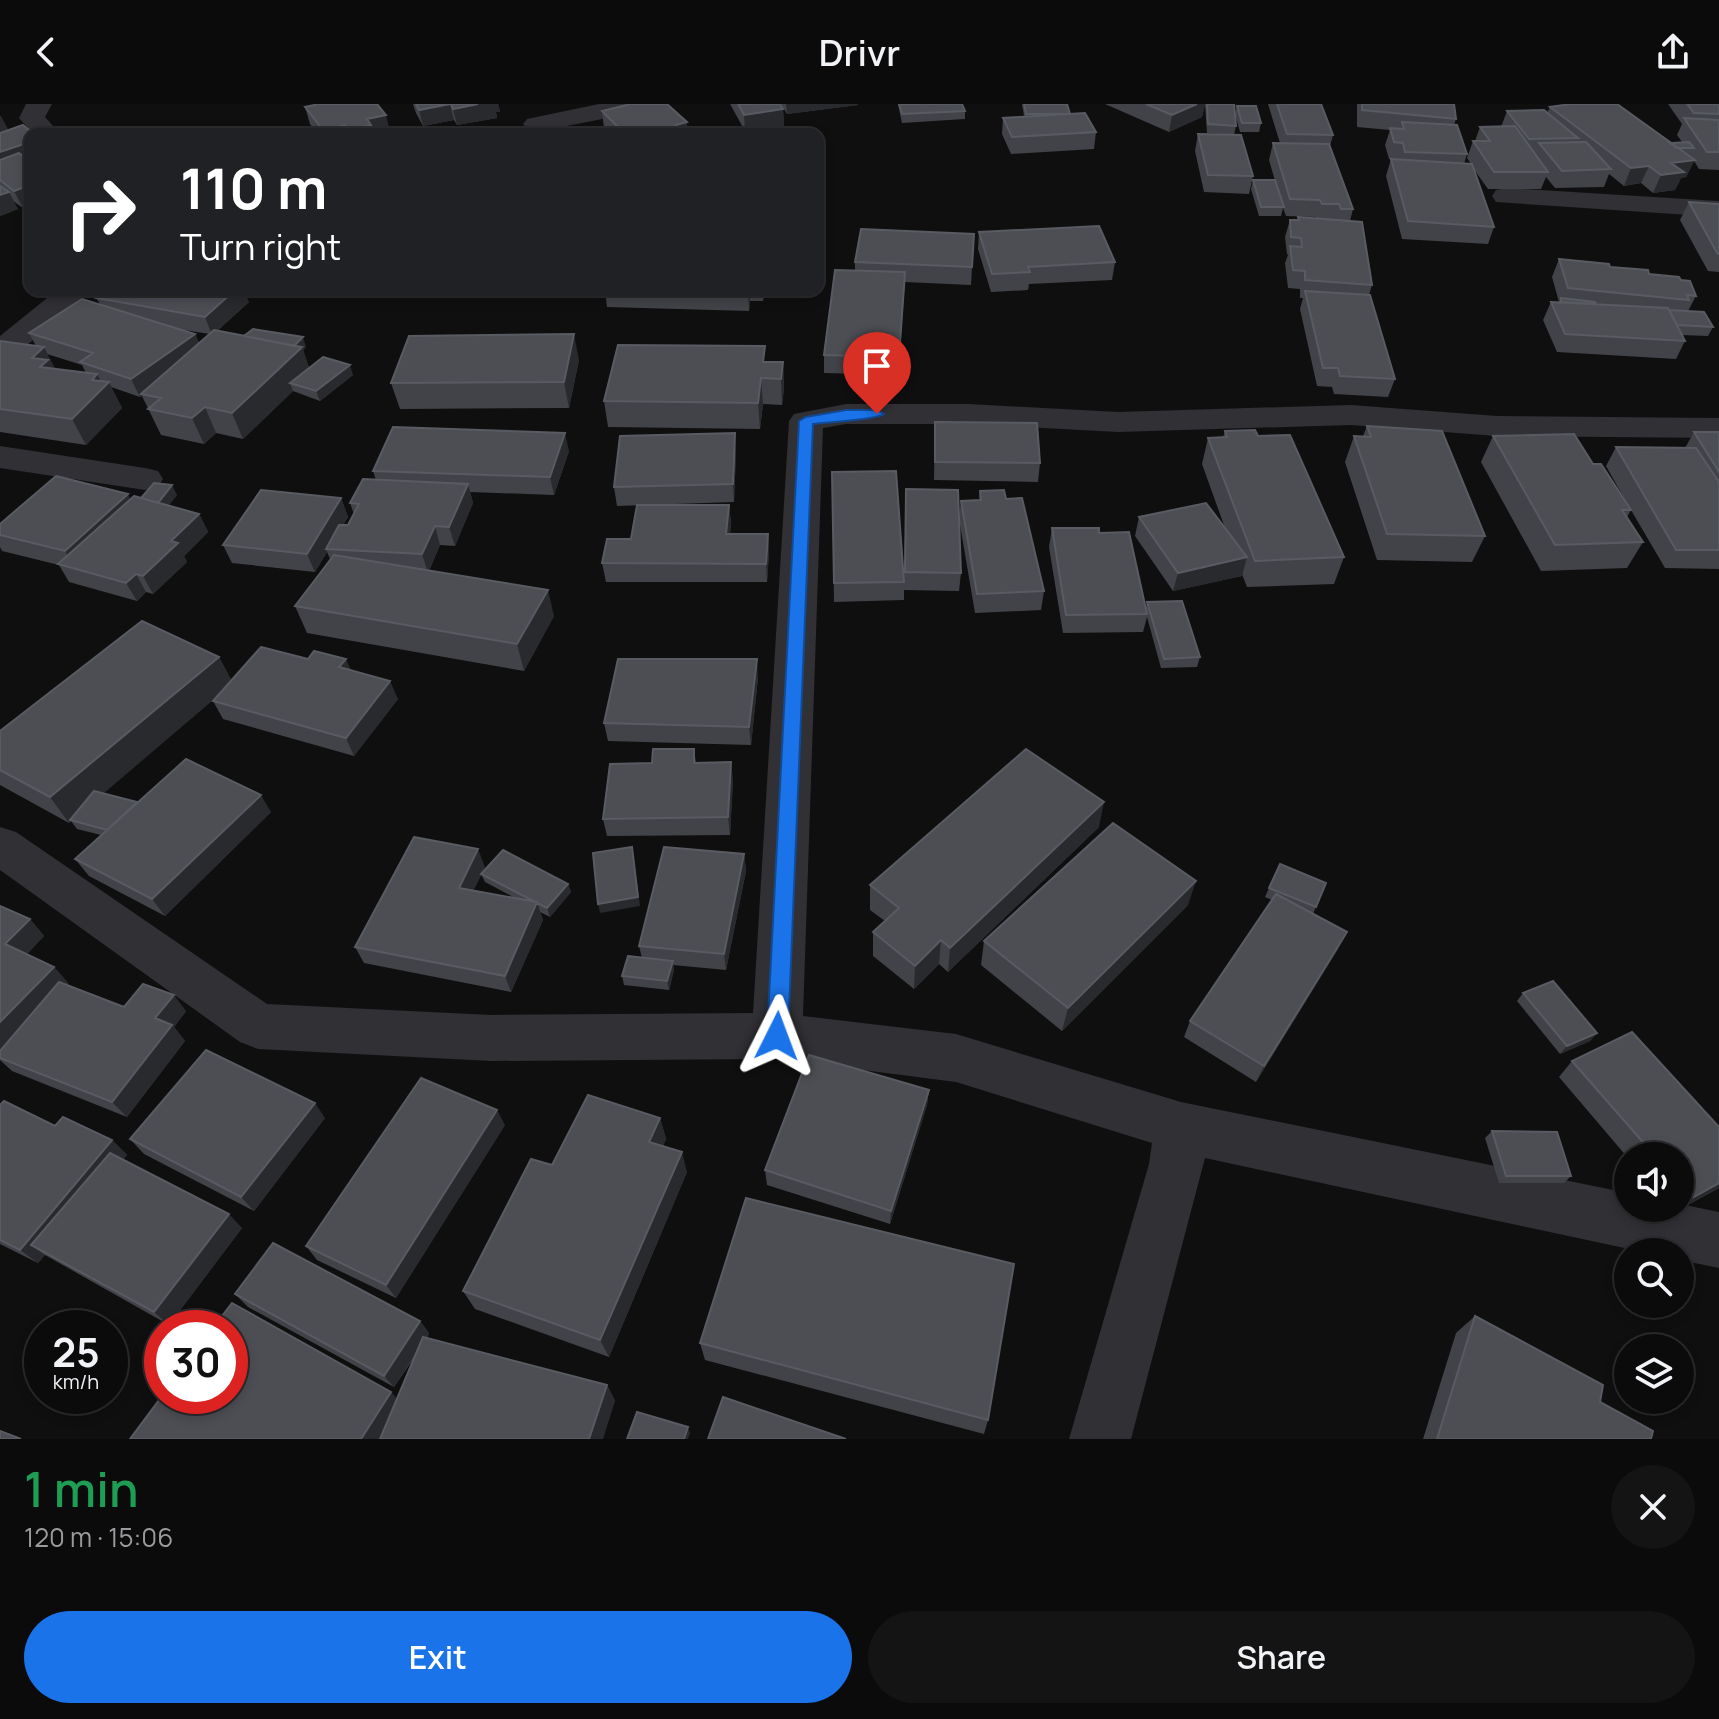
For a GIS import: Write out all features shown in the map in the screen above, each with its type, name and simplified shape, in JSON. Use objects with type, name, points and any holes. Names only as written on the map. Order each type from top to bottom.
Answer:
[{"type":"street","points":[[39,104],[32,118],[41,128]]},
{"type":"street","points":[[536,124],[638,104]]},
{"type":"street","points":[[1506,196],[1719,209]]},
{"type":"street","points":[[0,352],[69,296]]},
{"type":"street","points":[[777,1036],[806,421],[846,414],[969,414],[1118,422],[1351,415],[1497,426],[1719,428]]},
{"type":"street","points":[[0,457],[145,479]]},
{"type":"street","points":[[0,845],[258,1026],[491,1038],[777,1036],[956,1058],[1181,1127],[1719,1240]]},
{"type":"street","points":[[1100,1439],[1177,1164],[1181,1127]]},
{"type":"building","points":[[319,104],[377,104],[386,115],[367,119],[371,125],[358,128],[345,125],[321,128],[305,107]]},
{"type":"building","points":[[416,104],[450,104],[419,110]]},
{"type":"building","points":[[451,104],[478,104],[453,109]]},
{"type":"building","points":[[631,104],[667,104],[687,122],[676,125],[679,128],[619,128],[602,111]]},
{"type":"building","points":[[738,104],[780,104],[783,109],[744,115]]},
{"type":"building","points":[[899,104],[962,104],[965,111],[902,114]]},
{"type":"building","points":[[1024,104],[1067,104],[1070,114],[1026,114]]},
{"type":"building","points":[[1146,104],[1197,104],[1172,115]]},
{"type":"building","points":[[1207,104],[1234,104],[1236,126],[1208,124]]},
{"type":"building","points":[[1277,104],[1321,104],[1333,135],[1287,134]]},
{"type":"building","points":[[1362,104],[1454,104],[1456,119],[1362,110]]},
{"type":"building","points":[[1617,104],[1695,160],[1671,163],[1684,172],[1661,175],[1649,166],[1631,168],[1550,107]]},
{"type":"building","points":[[1687,104],[1719,104],[1719,114],[1694,113]]},
{"type":"building","points":[[1237,106],[1256,106],[1261,123],[1242,123]]},
{"type":"building","points":[[1544,110],[1578,138],[1529,139],[1507,111]]},
{"type":"building","points":[[1085,113],[1096,132],[1012,137],[1003,118]]},
{"type":"building","points":[[1684,118],[1719,120],[1719,152],[1707,152]]},
{"type":"building","points":[[1402,122],[1457,125],[1467,154],[1405,152],[1403,143],[1394,142],[1390,128],[1404,129]]},
{"type":"building","points":[[23,125],[27,128],[24,128],[24,144],[0,152],[0,133]]},
{"type":"building","points":[[1515,126],[1548,172],[1494,172],[1473,141],[1490,141],[1480,127]]},
{"type":"building","points":[[1198,134],[1241,135],[1253,176],[1208,175]]},
{"type":"building","points":[[1586,142],[1611,169],[1562,171],[1539,143]]},
{"type":"building","points":[[1689,142],[1694,148],[1677,148],[1670,143]]},
{"type":"building","points":[[1273,143],[1329,144],[1353,209],[1341,209],[1339,204],[1322,204],[1320,200],[1290,199]]},
{"type":"building","points":[[19,153],[24,154],[24,187],[14,191],[0,180],[0,160]]},
{"type":"building","points":[[1391,159],[1472,164],[1494,227],[1408,221]]},
{"type":"building","points":[[1253,180],[1275,180],[1284,207],[1261,207]]},
{"type":"building","points":[[0,186],[9,192],[0,195]]},
{"type":"building","points":[[1689,202],[1719,204],[1719,254],[1717,253]]},
{"type":"building","points":[[1298,217],[1362,222],[1372,285],[1305,280],[1305,271],[1293,270],[1290,246],[1302,247],[1301,238],[1291,237],[1290,220],[1299,220]]},
{"type":"building","points":[[1099,226],[1115,262],[1028,267],[1030,272],[992,274],[979,232]]},
{"type":"building","points":[[861,229],[974,234],[972,267],[855,262]]},
{"type":"building","points":[[1559,259],[1609,264],[1610,267],[1648,270],[1649,274],[1679,277],[1690,281],[1696,296],[1687,295],[1689,300],[1568,288]]},
{"type":"building","points":[[835,270],[905,272],[899,357],[824,355]]},
{"type":"building","points":[[1305,291],[1370,295],[1395,379],[1340,376],[1338,368],[1323,368]]},
{"type":"building","points":[[98,296],[228,296],[205,317],[96,298]]},
{"type":"building","points":[[1561,298],[1595,302],[1596,304],[1561,302]]},
{"type":"building","points":[[82,299],[195,334],[131,379],[80,362],[93,353],[29,333]]},
{"type":"building","points":[[1551,302],[1668,308],[1685,341],[1565,334]]},
{"type":"building","points":[[1669,310],[1704,312],[1713,327],[1677,325]]},
{"type":"building","points":[[253,329],[303,337],[294,346],[244,336]]},
{"type":"building","points":[[214,330],[302,347],[232,413],[205,407],[192,418],[148,409],[161,398],[141,394]]},
{"type":"building","points":[[574,334],[564,382],[391,383],[409,336]]},
{"type":"building","points":[[0,341],[44,347],[32,358],[48,360],[40,367],[97,374],[92,380],[109,382],[72,419],[0,409]]},
{"type":"building","points":[[618,345],[765,346],[763,362],[783,362],[781,379],[761,378],[758,403],[604,401]]},
{"type":"building","points":[[323,357],[350,365],[316,391],[290,383]]},
{"type":"building","points":[[935,422],[1037,423],[1040,463],[935,462]]},
{"type":"building","points":[[1367,426],[1442,431],[1485,536],[1387,534],[1354,436],[1371,437]]},
{"type":"building","points":[[393,427],[565,433],[550,477],[373,471]]},
{"type":"building","points":[[1255,430],[1258,436],[1290,435],[1344,557],[1255,561],[1208,438],[1227,437],[1225,431]]},
{"type":"building","points":[[1694,432],[1719,432],[1719,472]]},
{"type":"building","points":[[735,433],[733,484],[614,487],[620,436]]},
{"type":"building","points":[[1574,434],[1593,464],[1601,464],[1631,510],[1622,510],[1643,542],[1555,545],[1493,436]]},
{"type":"building","points":[[1616,447],[1696,448],[1719,482],[1719,550],[1676,550]]},
{"type":"building","points":[[896,471],[904,582],[834,583],[832,472]]},
{"type":"building","points":[[56,476],[128,494],[65,551],[0,535],[0,524]]},
{"type":"building","points":[[363,479],[468,484],[449,527],[435,526],[422,554],[326,549],[339,525],[348,525],[359,504],[350,503]]},
{"type":"building","points":[[154,483],[172,485],[158,503],[141,498]]},
{"type":"building","points":[[906,489],[958,490],[961,573],[905,572]]},
{"type":"building","points":[[261,490],[341,498],[307,554],[223,545]]},
{"type":"building","points":[[1004,490],[1006,499],[1022,498],[1044,591],[977,594],[961,501],[981,500],[980,491]]},
{"type":"building","points":[[134,496],[199,514],[171,541],[178,543],[143,576],[136,574],[126,583],[58,564]]},
{"type":"building","points":[[1206,503],[1247,557],[1178,573],[1139,517]]},
{"type":"building","points":[[637,505],[729,505],[726,534],[768,534],[766,564],[602,563],[607,539],[631,539]]},
{"type":"building","points":[[1052,528],[1099,528],[1099,533],[1129,532],[1147,614],[1066,615]]},
{"type":"building","points":[[334,555],[548,590],[517,644],[295,606]]},
{"type":"building","points":[[1182,601],[1200,657],[1164,659],[1147,602]]},
{"type":"building","points":[[142,621],[219,657],[50,797],[0,770],[0,731]]},
{"type":"building","points":[[261,647],[308,659],[314,651],[346,659],[339,667],[390,681],[346,738],[213,701]]},
{"type":"building","points":[[618,659],[757,659],[749,727],[604,723]]},
{"type":"building","points":[[653,749],[694,749],[694,763],[731,762],[728,817],[603,819],[610,764],[652,763]]},
{"type":"building","points":[[1026,749],[1104,802],[950,948],[941,940],[915,966],[873,932],[899,908],[870,885]]},
{"type":"building","points":[[186,759],[261,795],[152,899],[75,859]]},
{"type":"building","points":[[94,791],[137,802],[107,830],[70,820]]},
{"type":"building","points":[[1113,823],[1196,881],[1068,1008],[984,941]]},
{"type":"building","points":[[414,837],[478,849],[459,888],[537,902],[505,976],[355,947]]},
{"type":"building","points":[[632,847],[638,897],[598,904],[593,853]]},
{"type":"building","points":[[664,847],[744,854],[724,954],[639,946]]},
{"type":"building","points":[[503,850],[568,884],[547,908],[481,874]]},
{"type":"building","points":[[1280,864],[1326,883],[1316,907],[1269,888]]},
{"type":"building","points":[[1276,894],[1347,932],[1264,1066],[1190,1021]]},
{"type":"building","points":[[0,906],[30,919],[5,944],[54,967],[0,1022]]},
{"type":"building","points":[[628,956],[673,961],[667,981],[622,976]]},
{"type":"building","points":[[1553,981],[1597,1033],[1567,1046],[1523,993]]},
{"type":"building","points":[[59,982],[124,1007],[143,984],[174,995],[155,1018],[172,1025],[112,1102],[0,1058],[0,1051]]},
{"type":"building","points":[[1632,1032],[1719,1127],[1719,1183],[1694,1197],[1694,1142],[1643,1142],[1572,1061]]},
{"type":"building","points":[[206,1050],[315,1103],[241,1197],[130,1139]]},
{"type":"building","points":[[809,1055],[929,1090],[891,1211],[765,1170]]},
{"type":"building","points":[[421,1078],[497,1110],[386,1285],[306,1246]]},
{"type":"building","points":[[588,1095],[660,1118],[649,1142],[682,1152],[600,1340],[463,1291],[531,1159],[552,1165]]},
{"type":"building","points":[[4,1101],[55,1126],[63,1117],[112,1140],[20,1250],[0,1240],[0,1105]]},
{"type":"building","points":[[1492,1131],[1557,1132],[1571,1176],[1506,1176]]},
{"type":"building","points":[[110,1153],[229,1214],[156,1310],[150,1310],[31,1245]]},
{"type":"building","points":[[746,1198],[1014,1264],[988,1420],[700,1343]]},
{"type":"building","points":[[273,1243],[420,1321],[384,1376],[235,1294]]},
{"type":"building","points":[[232,1303],[245,1310],[227,1310]]},
{"type":"building","points":[[248,1312],[391,1392],[361,1439],[130,1439],[149,1414],[248,1414]]},
{"type":"building","points":[[1475,1316],[1603,1385],[1600,1402],[1614,1410],[1614,1414],[1622,1414],[1653,1431],[1651,1439],[1437,1439]]},
{"type":"building","points":[[423,1337],[607,1385],[589,1439],[380,1439]]},
{"type":"building","points":[[723,1397],[846,1439],[708,1439]]},
{"type":"building","points":[[637,1412],[688,1427],[684,1439],[627,1439]]},
{"type":"building","points":[[0,1431],[21,1439],[0,1439]]},
{"type":"route","points":[[777,1036],[806,421],[846,414],[877,414]]}]
